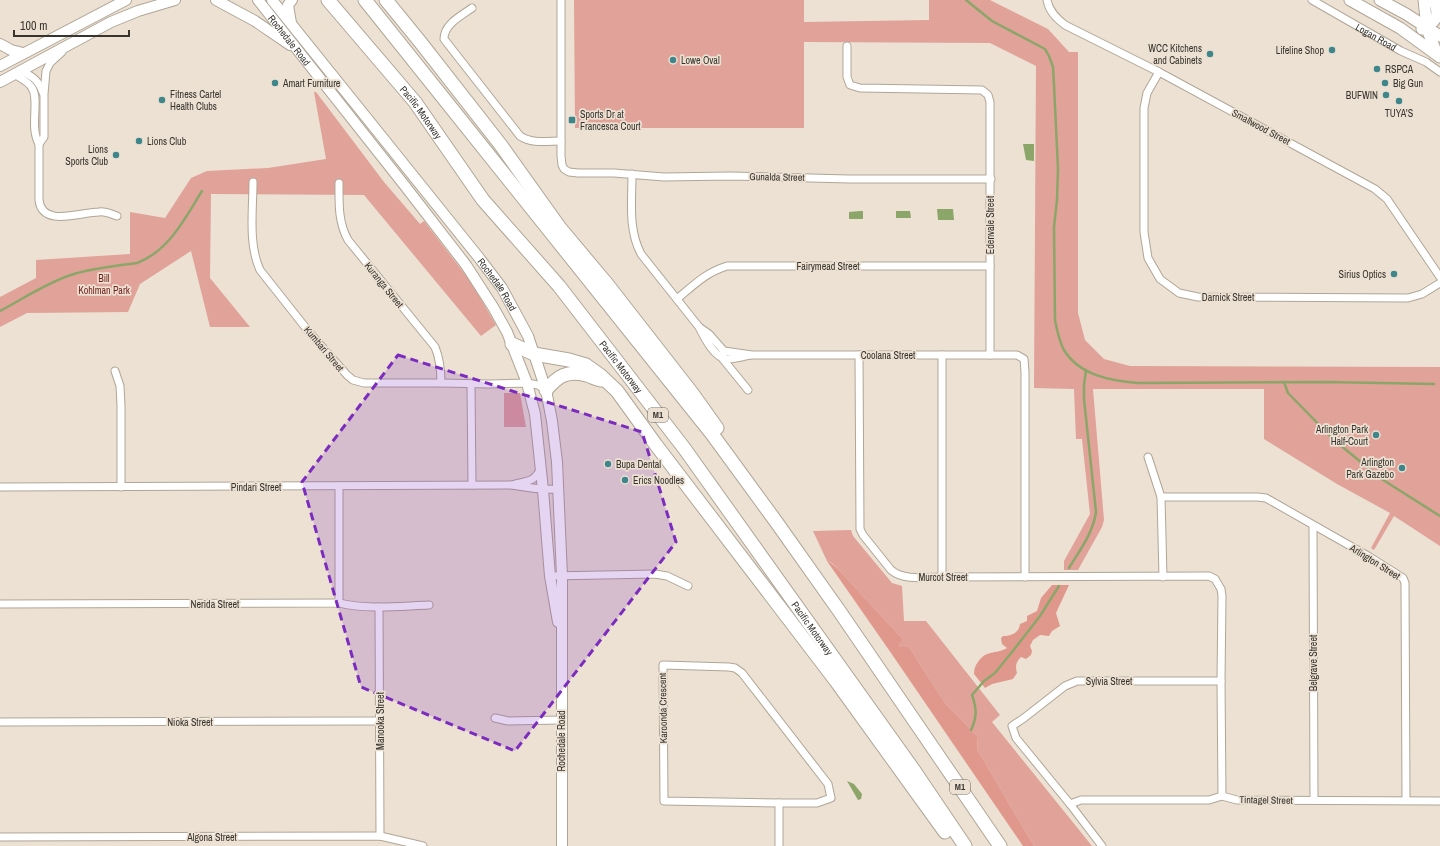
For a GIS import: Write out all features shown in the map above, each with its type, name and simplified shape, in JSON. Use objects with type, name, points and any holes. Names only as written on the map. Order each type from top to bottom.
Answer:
[{"type":"highway","name":"Pacific Motorway","points":[[328,0],[415,102],[483,200],[559,286],[684,448],[913,769],[965,846]]},
{"type":"highway","name":"M1","points":[[365,0],[712,434],[840,612],[1000,846]]},
{"type":"highway","points":[[386,0],[422,43],[500,144],[560,228],[692,393],[800,542],[840,612]]},
{"type":"highway","points":[[512,344],[534,354],[579,362],[593,369],[617,391],[656,445],[794,625],[900,768],[955,846]]},
{"type":"highway","points":[[546,390],[557,378],[562,375],[572,373],[585,375],[608,382]]},
{"type":"main road","points":[[1,64],[126,0]]},
{"type":"main road","points":[[0,82],[111,22],[138,11],[175,0]]},
{"type":"main road","points":[[216,0],[255,21],[298,50]]},
{"type":"main road","name":"Rochedale Road","points":[[258,0],[466,265],[493,307],[512,344],[527,383],[535,414],[550,576],[561,635]]},
{"type":"main road","name":"Rochedale Road","points":[[272,0],[497,282],[522,324],[534,354],[546,390],[552,422],[558,489],[562,576],[562,846]]},
{"type":"main road","points":[[291,24],[288,6],[292,0]]},
{"type":"main road","name":"Logan Road","points":[[1350,0],[1408,33],[1439,56]]},
{"type":"main road","points":[[1380,0],[1440,36]]},
{"type":"main road","points":[[1424,0],[1430,39],[1439,56]]},
{"type":"main road","points":[[1408,33],[1427,27],[1434,22],[1437,16],[1437,9],[1434,0]]},
{"type":"main road","points":[[0,44],[11,50],[23,53]]},
{"type":"main road","points":[[1,64],[17,72]]},
{"type":"street","points":[[472,8],[447,27],[444,33],[444,39],[520,136],[527,140],[533,141],[561,141],[561,0]]},
{"type":"street","name":"Smallwood Street","points":[[1047,0],[1052,13],[1058,20],[1159,72],[1374,189],[1387,199],[1440,277]]},
{"type":"street","name":"Logan Road","points":[[1312,0],[1401,51],[1426,62],[1440,72]]},
{"type":"street","points":[[39,144],[44,137],[45,75],[48,66],[53,59],[72,44]]},
{"type":"street","name":"Edenvale Street","points":[[847,46],[847,77],[850,85],[860,88],[982,90],[988,95],[990,102],[990,355]]},
{"type":"street","points":[[17,72],[36,79],[44,94]]},
{"type":"street","points":[[17,72],[33,89],[35,137],[39,144],[39,202],[44,212],[51,216],[58,217],[100,212],[117,216]]},
{"type":"street","name":"Darnick Street","points":[[1159,72],[1147,93],[1144,108],[1144,232],[1148,258],[1160,279],[1179,293],[1198,297],[1408,298],[1422,294],[1440,283]]},
{"type":"street","name":"Gunalda Street","points":[[561,141],[561,160],[564,169],[569,172],[578,173],[632,174],[664,177],[730,176],[856,179],[990,179]]},
{"type":"street","points":[[632,174],[632,229],[635,243],[641,254],[699,327],[706,341],[716,354],[724,355],[748,390]]},
{"type":"street","name":"Kumbari Street","points":[[253,182],[253,247],[255,259],[260,270],[309,332],[346,375],[354,380],[364,383],[527,383],[538,385],[546,390]]},
{"type":"street","name":"Kuranga Street","points":[[339,183],[340,218],[348,240],[435,347],[441,365],[441,383]]},
{"type":"street","name":"Fairymead Street","points":[[677,299],[703,276],[714,270],[727,266],[990,266]]},
{"type":"street","name":"Coolana Street","points":[[724,355],[738,357],[752,354]]},
{"type":"street","name":"Coolana Street","points":[[724,355],[1017,355],[1024,359],[1025,576]]},
{"type":"street","name":"Murcot Street","points":[[859,355],[860,529],[863,535],[897,575],[942,577],[1209,576],[1216,579],[1219,583],[1222,596],[1221,681]]},
{"type":"street","points":[[942,356],[942,577]]},
{"type":"street","points":[[735,373],[734,362],[738,357]]},
{"type":"street","points":[[115,371],[120,386],[121,487]]},
{"type":"street","points":[[471,384],[472,485]]},
{"type":"street","points":[[1148,457],[1162,497],[1163,577]]},
{"type":"street","name":"Pindari Street","points":[[512,485],[533,480],[541,468]]},
{"type":"street","name":"Pindari Street","points":[[0,487],[339,487],[512,485],[543,490],[558,489]]},
{"type":"street","points":[[339,487],[339,603]]},
{"type":"street","name":"Arlington Street","points":[[1162,497],[1266,498],[1403,578],[1406,800]]},
{"type":"street","name":"Belgrave Street","points":[[1313,526],[1314,800]]},
{"type":"street","points":[[550,576],[655,574],[667,576],[688,586]]},
{"type":"street","name":"Nerida Street","points":[[0,604],[339,603],[350,606],[379,607],[429,606]]},
{"type":"street","name":"Manooka Street","points":[[379,607],[380,836]]},
{"type":"street","name":"Karoonda Crescent","points":[[663,665],[729,667],[735,668],[742,673],[828,784],[831,798],[817,803],[779,803],[664,801],[663,665]]},
{"type":"street","name":"Sylvia Street","points":[[1070,804],[1016,738],[1012,726],[1065,686],[1077,681],[1221,681]]},
{"type":"street","points":[[1221,681],[1222,796]]},
{"type":"street","points":[[495,718],[508,721],[561,720]]},
{"type":"street","name":"Nioka Street","points":[[0,722],[380,721]]},
{"type":"street","name":"Tintagel Street","points":[[1070,804],[1081,800],[1209,800],[1222,796],[1237,800],[1440,801]]},
{"type":"street","points":[[779,803],[779,846]]},
{"type":"street","points":[[1070,804],[1102,846]]},
{"type":"street","name":"Algona Street","points":[[0,837],[380,836],[422,846]]},
{"type":"highlighted area","points":[[398,355],[642,432],[676,542],[515,751],[361,687],[302,482]]},
{"type":"green space","points":[[574,0],[804,0],[804,22],[929,20],[929,0],[990,0],[1048,29],[1069,52],[1078,52],[1078,313],[1085,340],[1104,359],[1130,366],[1440,367],[1440,546],[1394,516],[1374,550],[1371,548],[1390,513],[1337,484],[1264,439],[1264,389],[1093,389],[1104,520],[1102,527],[1078,570],[1064,570],[1064,561],[1090,514],[1082,439],[1076,439],[1074,389],[1034,388],[1036,66],[990,43],[804,42],[804,128],[575,128]]},
{"type":"green space","name":"Bill Kohlman Park","points":[[314,92],[316,92],[384,182],[420,224],[424,221],[471,282],[496,325],[481,336],[364,195],[211,194],[210,278],[250,327],[210,327],[191,251],[140,284],[128,312],[27,313],[0,327],[0,297],[36,278],[36,260],[130,254],[130,212],[165,218],[191,178],[207,171],[268,168],[326,159]]},
{"type":"green space","points":[[504,393],[520,393],[526,427],[504,427]]},
{"type":"green space","points":[[851,530],[853,536],[892,583],[902,586],[904,621],[926,621],[1000,715],[992,722],[1092,846],[1034,846],[977,749],[978,737],[945,703],[909,647],[899,647],[901,637],[838,569],[832,563],[827,561],[813,531]]},
{"type":"shaded area","points":[[1023,144],[1034,144],[1034,161],[1026,160]]},
{"type":"shaded area","points":[[937,209],[953,209],[954,220],[938,220]]},
{"type":"shaded area","points":[[863,211],[863,219],[849,219],[849,212]]},
{"type":"shaded area","points":[[896,211],[910,211],[911,218],[896,218]]},
{"type":"shaded area","points":[[827,561],[838,569],[901,637],[902,641],[899,647],[909,647],[945,703],[978,737],[977,749],[1034,846],[1023,846]]},
{"type":"shaded area","points":[[1052,585],[1069,585],[1056,613],[1060,626],[1052,631],[1049,636],[1040,635],[1033,640],[1030,646],[1032,651],[1031,655],[1026,659],[1021,657],[1018,660],[1016,666],[1017,673],[1013,679],[992,684],[985,688],[974,674],[977,663],[985,655],[1007,648],[1002,644],[1001,638],[1003,636],[1012,635],[1016,632],[1020,624],[1027,621],[1027,616],[1037,611],[1041,598]]},
{"type":"shaded area","points":[[847,781],[854,784],[862,794],[861,799],[858,800]]},
{"type":"waterway","points":[[966,0],[992,21],[1045,49],[1053,67],[1058,169],[1054,227],[1055,320],[1059,339],[1070,359],[1087,371],[1096,375],[1117,381],[1138,383],[1327,382],[1434,384]]},
{"type":"waterway","points":[[0,311],[62,278],[95,269],[137,263],[148,258],[175,233],[202,191]]},
{"type":"waterway","points":[[1069,568],[1089,534],[1096,512],[1084,399],[1086,370]]},
{"type":"waterway","points":[[1284,382],[1288,393],[1333,439],[1380,478],[1440,516]]},
{"type":"waterway","points":[[971,730],[976,713],[972,695],[984,681],[995,673],[1012,652],[1040,616],[1059,586]]},
{"type":"place","name":"Lifeline Shop","points":[[1332,50]]},
{"type":"place","name":"WCC Kitchens and Cabinets","points":[[1210,54]]},
{"type":"place","name":"Lowe Oval","points":[[673,60]]},
{"type":"place","name":"RSPCA","points":[[1377,69]]},
{"type":"place","name":"Amart Furniture","points":[[275,83]]},
{"type":"place","name":"Big Gun","points":[[1385,83]]},
{"type":"place","name":"BUFWIN","points":[[1386,95]]},
{"type":"place","name":"Fitness Cartel Health Clubs","points":[[162,100]]},
{"type":"place","name":"TUYA'S","points":[[1399,101]]},
{"type":"place","name":"Sports Dr at Francesca Court","points":[[572,120]]},
{"type":"place","name":"Lions Club","points":[[139,141]]},
{"type":"place","name":"Lions Sports Club","points":[[116,155]]},
{"type":"place","name":"Sirius Optics","points":[[1394,274]]},
{"type":"place","name":"Arlington Park Half-Court","points":[[1376,435]]},
{"type":"place","name":"Bupa Dental","points":[[608,464]]},
{"type":"place","name":"Arlington Park Gazebo","points":[[1402,468]]},
{"type":"place","name":"Erics Noodles","points":[[625,480]]}]
